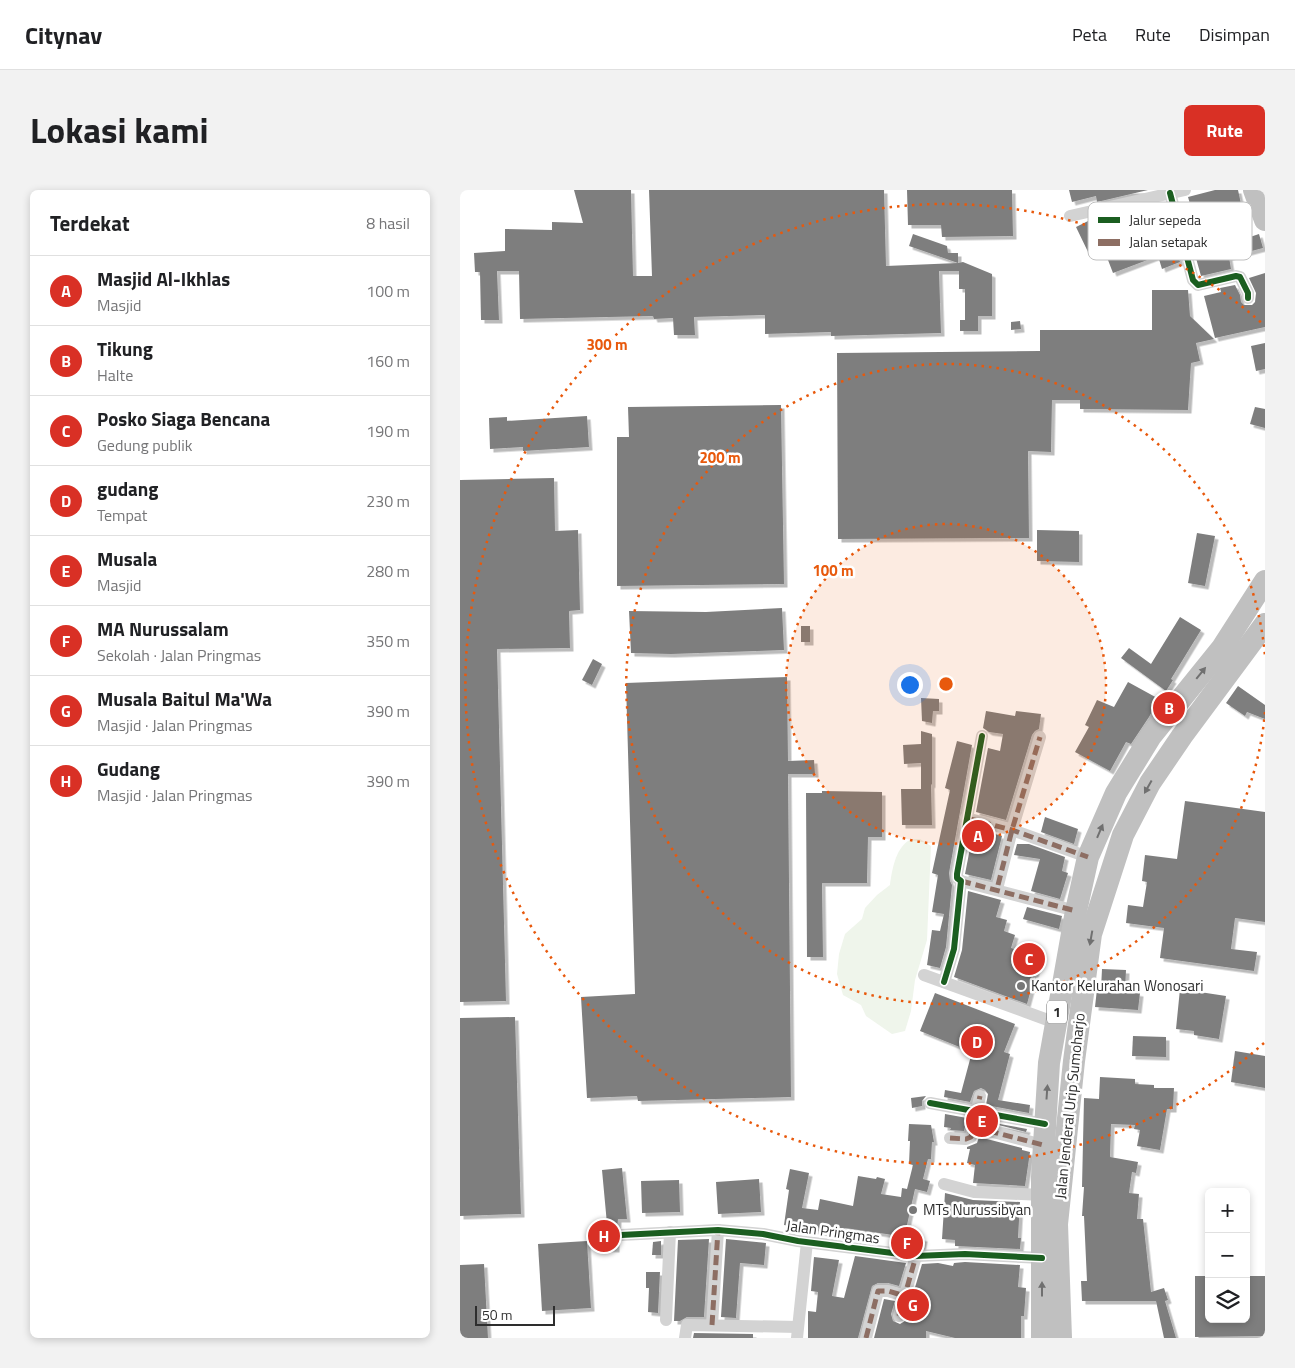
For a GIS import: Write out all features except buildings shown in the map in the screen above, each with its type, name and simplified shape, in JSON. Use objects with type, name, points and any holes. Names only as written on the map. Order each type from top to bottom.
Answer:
[{"type":"highway","points":[[1254,190],[1265,220]]},
{"type":"highway","name":"Jalan Jenderal Urip Sumoharjo","points":[[1042,1338],[1042,1196],[1049,1063],[1076,910],[1088,857],[1116,793],[1151,736],[1222,648],[1265,581]]},
{"type":"highway","name":"Jalan Jenderal Urip Sumoharjo","points":[[1060,1338],[1057,1224],[1074,1061],[1091,934],[1123,835],[1150,783],[1182,736],[1265,624]]},
{"type":"street","points":[[1132,202],[1185,190]]},
{"type":"street","points":[[1170,193],[1172,202]]},
{"type":"street","points":[[1070,216],[1088,212]]},
{"type":"street","points":[[1188,260],[1195,284],[1198,285],[1236,276],[1240,277],[1248,293],[1248,298]]},
{"type":"street","points":[[982,736],[966,818],[957,878],[1076,910]]},
{"type":"street","points":[[998,885],[1012,830],[1040,737]]},
{"type":"street","points":[[966,818],[1012,830],[1088,857]]},
{"type":"street","points":[[944,982],[954,948],[961,880]]},
{"type":"street","points":[[924,975],[1056,1022]]},
{"type":"street","points":[[950,1138],[970,1138],[980,1096]]},
{"type":"street","points":[[930,1104],[976,1112],[1044,1135]]},
{"type":"street","points":[[974,1127],[1044,1135]]},
{"type":"street","points":[[944,1184],[974,1192],[1042,1196]]},
{"type":"street","points":[[712,1325],[718,1230]]},
{"type":"street","name":"Jalan Pringmas","points":[[621,1235],[718,1230],[763,1234],[807,1242],[916,1256],[965,1254],[1042,1258]]},
{"type":"street","points":[[666,1320],[670,1232]]},
{"type":"street","points":[[685,1338],[687,1324],[797,1332],[807,1242]]},
{"type":"street","points":[[898,1316],[916,1256]]},
{"type":"street","points":[[866,1338],[879,1290],[905,1296]]},
{"type":"shaded area","points":[[920,839],[931,846],[927,940],[915,980],[911,1011],[905,1031],[892,1034],[866,1016],[861,1005],[843,995],[837,974],[839,954],[845,934],[862,919],[865,908],[890,885],[895,861],[900,850],[909,840]]},
{"type":"marked path","points":[[998,885],[1012,830],[1040,737]]},
{"type":"marked path","points":[[966,818],[1012,830],[1088,857]]},
{"type":"marked path","points":[[961,881],[1076,911]]},
{"type":"marked path","points":[[950,1138],[966,1139],[971,1137],[980,1096]]},
{"type":"marked path","points":[[974,1127],[1043,1145]]},
{"type":"marked path","points":[[712,1325],[718,1230]]},
{"type":"marked path","points":[[899,1316],[916,1256]]},
{"type":"marked path","points":[[866,1338],[878,1291],[888,1291],[905,1296]]},
{"type":"cycle path","points":[[1170,193],[1172,202]]},
{"type":"cycle path","points":[[1188,260],[1193,280],[1198,285],[1236,276],[1240,277],[1248,293],[1248,298]]},
{"type":"cycle path","points":[[944,982],[954,949],[961,881],[957,878],[957,874],[982,736]]},
{"type":"cycle path","points":[[930,1103],[1045,1124]]},
{"type":"cycle path","points":[[621,1235],[718,1230],[763,1234],[798,1241],[916,1256],[965,1254],[1042,1258]]},
{"type":"place","name":"Tikung","points":[[1169,708]]},
{"type":"place","name":"Masjid Al-Ikhlas","points":[[978,836]]},
{"type":"place","name":"Posko Siaga Bencana","points":[[1029,959]]},
{"type":"place","name":"Kantor Kelurahan Wonosari","points":[[1021,986]]},
{"type":"place","name":"gudang","points":[[977,1042]]},
{"type":"place","name":"Musala","points":[[982,1121]]},
{"type":"place","name":"MTs Nurussibyan","points":[[913,1210]]},
{"type":"place","name":"Gudang","points":[[604,1236]]},
{"type":"place","name":"MA Nurussalam","points":[[907,1243]]},
{"type":"place","name":"Musala Baitul Ma'Wa","points":[[913,1305]]}]
